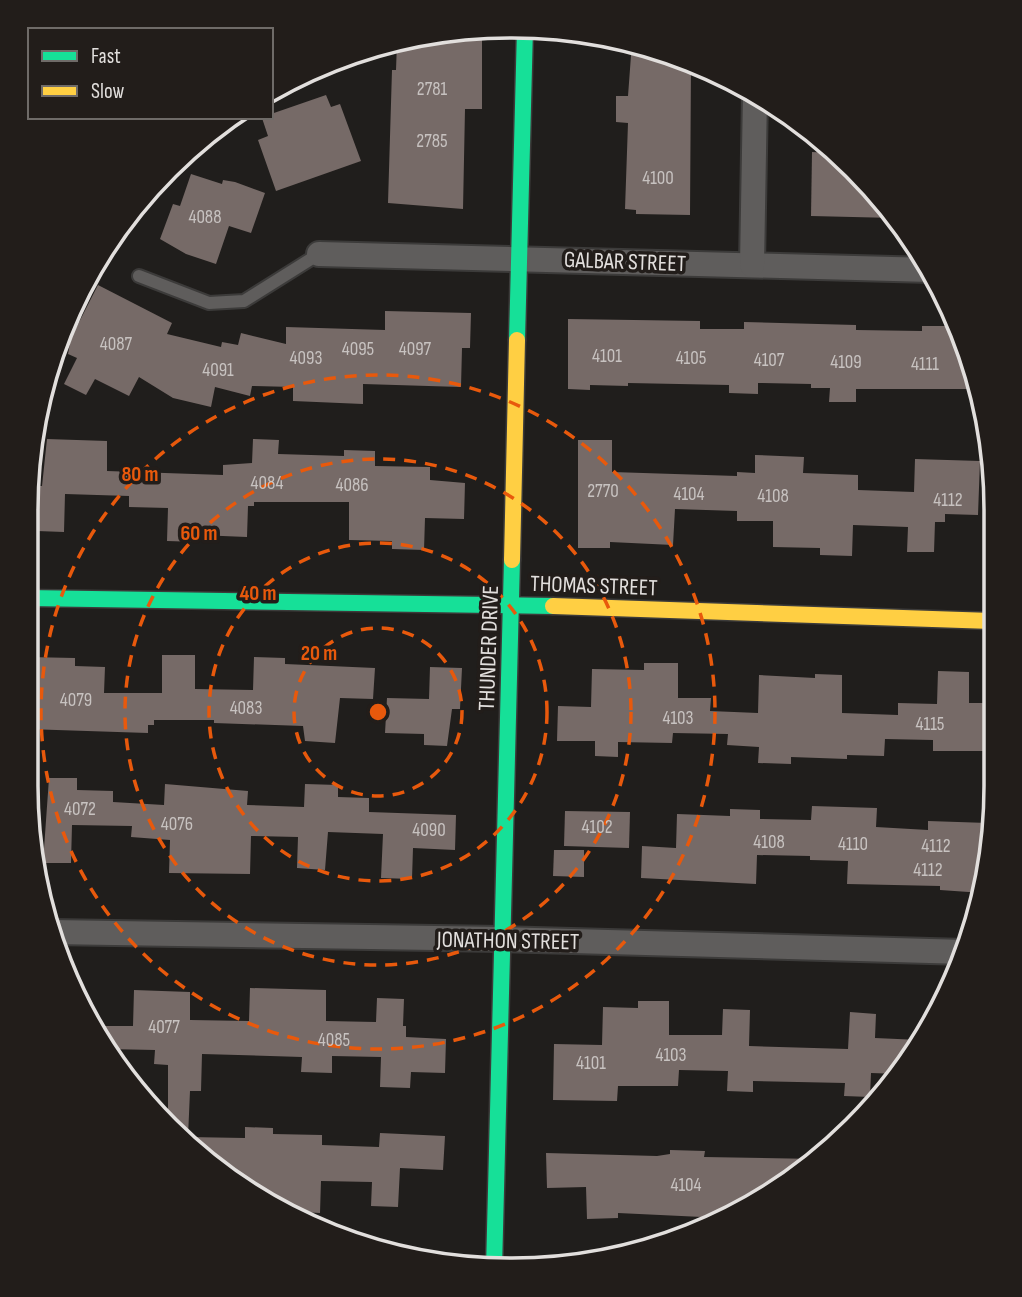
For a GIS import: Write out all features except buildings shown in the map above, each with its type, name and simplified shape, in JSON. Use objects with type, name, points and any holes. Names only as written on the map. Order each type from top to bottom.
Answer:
[{"type":"street","name":"THUNDER DRIVE","points":[[494,1257],[525,39]]},
{"type":"street","points":[[752,265],[755,107]]},
{"type":"street","name":"GALBAR STREET","points":[[319,254],[917,270]]},
{"type":"street","name":"THOMAS STREET","points":[[38,598],[512,606],[984,621]]},
{"type":"street","name":"JONATHON STREET","points":[[62,932],[502,939],[953,952]]},
{"type":"lane","points":[[139,276],[209,303],[244,301],[319,254]]},
{"type":"traffic: fast","points":[[517,340],[525,39]]},
{"type":"traffic: fast","points":[[494,1257],[512,560]]},
{"type":"traffic: fast","points":[[38,598],[553,606]]},
{"type":"traffic: slow","points":[[512,560],[517,340]]},
{"type":"traffic: slow","points":[[553,606],[984,621]]}]
